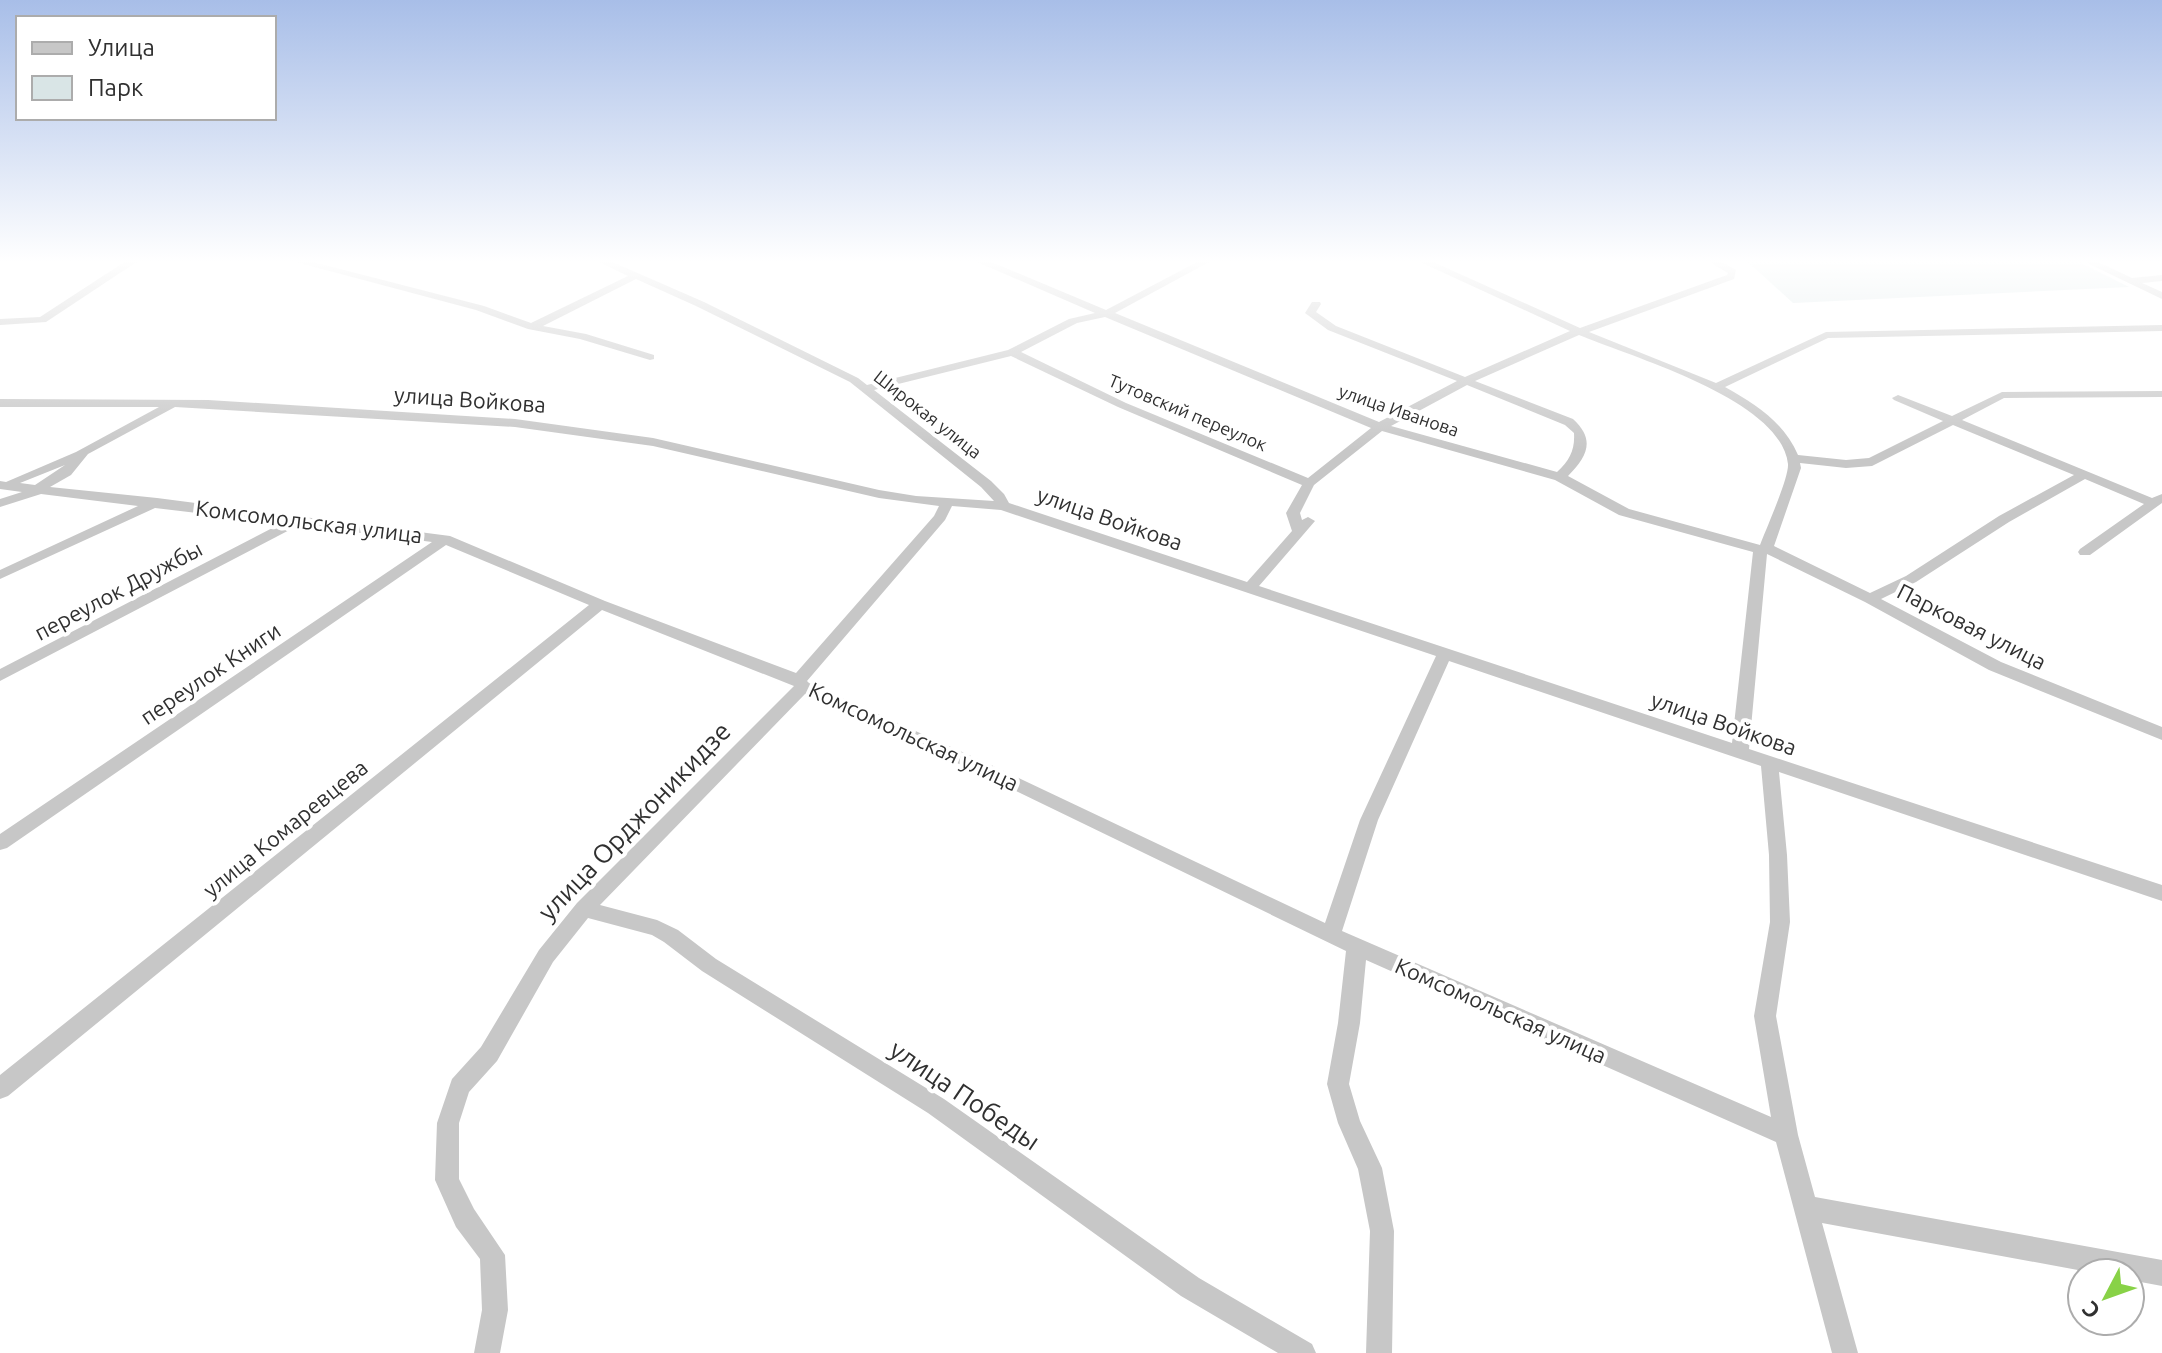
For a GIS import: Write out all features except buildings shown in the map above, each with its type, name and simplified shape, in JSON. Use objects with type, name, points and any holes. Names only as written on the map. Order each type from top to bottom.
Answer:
[{"type":"street","points":[[524,324],[582,336],[650,357]]},
{"type":"street","points":[[532,327],[538,324]]},
{"type":"street","name":"Широкая улица","points":[[740,324],[868,388],[986,484],[1003,506]]},
{"type":"street","points":[[868,388],[1012,352],[1067,324]]},
{"type":"street","name":"улица Иванова","points":[[1134,324],[1380,427],[1560,477],[1624,512],[1763,549]]},
{"type":"street","points":[[1326,324],[1569,422],[1580,432],[1582,449],[1572,466],[1560,477]]},
{"type":"street","points":[[1564,324],[1716,387],[1760,414],[1779,432],[1794,458],[1795,468],[1763,549],[1740,751]]},
{"type":"street","points":[[1249,589],[1303,526],[1293,513],[1309,483],[1380,427],[1468,380],[1602,324]]},
{"type":"street","points":[[1716,387],[1826,335],[2162,328]]},
{"type":"street","name":"Тутовский переулок","points":[[1012,352],[1122,405],[1309,483]]},
{"type":"street","points":[[1794,458],[1846,464],[1872,462],[2002,395],[2162,394]]},
{"type":"street","points":[[1898,398],[2083,475],[2157,500]]},
{"type":"street","name":"улица Войкова","points":[[0,403],[172,404],[430,417],[585,430],[653,442],[879,494],[947,503],[1003,506],[2162,893]]},
{"type":"street","points":[[5,492],[172,404]]},
{"type":"street","points":[[43,488],[66,472],[84,451]]},
{"type":"street","points":[[1870,599],[1911,579],[2004,519],[2083,475]]},
{"type":"street","name":"Комсомольская улица","points":[[5,492],[43,488],[445,539],[801,683],[1357,947],[1786,1135]]},
{"type":"street","points":[[2085,552],[2157,500]]},
{"type":"street","points":[[0,575],[157,502]]},
{"type":"street","name":"улица Орджоникидзе","points":[[487,1353],[495,1310],[492,1255],[465,1218],[447,1180],[448,1123],[460,1086],[489,1054],[546,956],[584,909],[801,683],[940,517],[947,503]]},
{"type":"street","name":"переулок Дружбы","points":[[0,676],[299,520]]},
{"type":"street","name":"переулок Книги","points":[[0,843],[445,539]]},
{"type":"street","name":"Парковая улица","points":[[1763,549],[1870,599],[1995,666],[2162,734]]},
{"type":"street","name":"улица Комаревцева","points":[[0,1089],[600,604]]},
{"type":"street","points":[[1331,934],[1369,820],[1445,653]]},
{"type":"street","points":[[1769,762],[1778,855],[1780,922],[1765,1016],[1786,1135],[1845,1353]]},
{"type":"street","name":"улица Победы","points":[[584,909],[657,928],[671,936],[709,965],[936,1106],[1190,1287],[1303,1353]]},
{"type":"street","points":[[1357,947],[1349,1023],[1338,1084],[1349,1123],[1370,1168],[1382,1231],[1379,1353]]},
{"type":"street","points":[[1808,1208],[2162,1273]]}]
